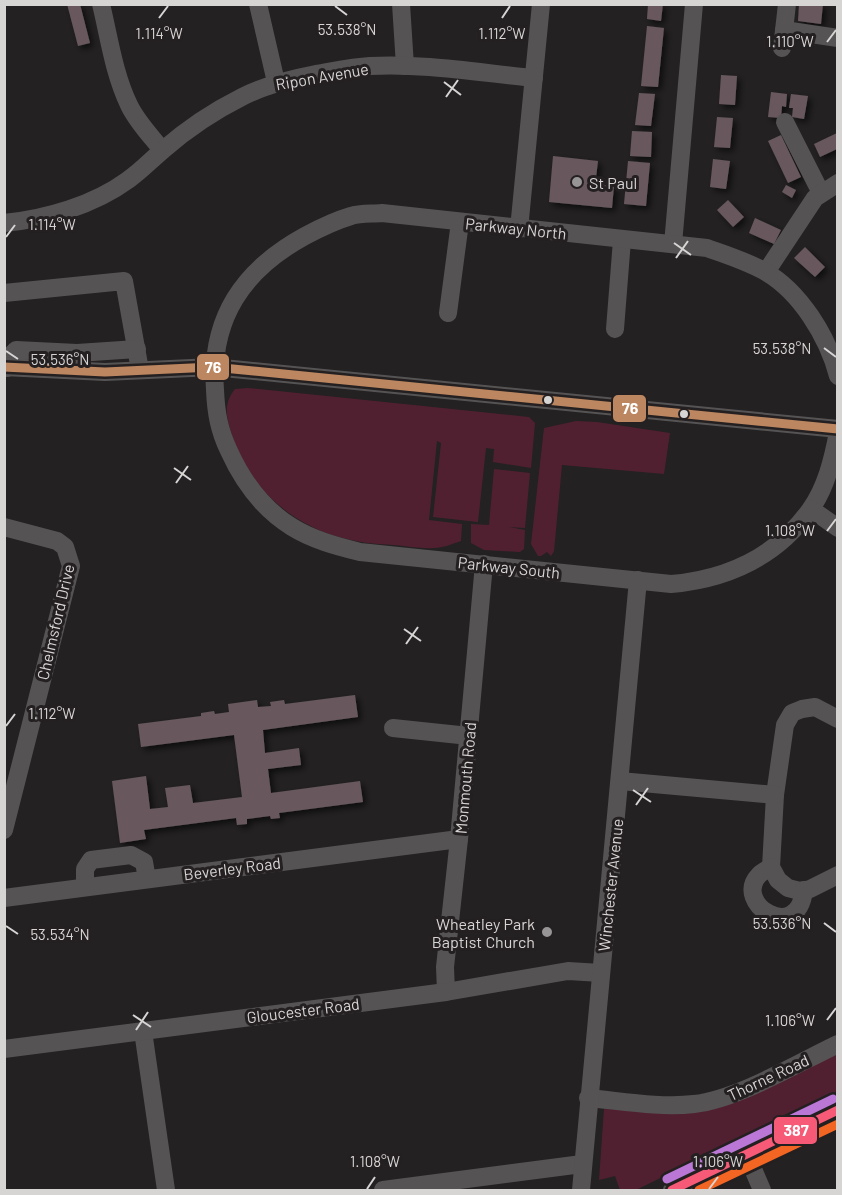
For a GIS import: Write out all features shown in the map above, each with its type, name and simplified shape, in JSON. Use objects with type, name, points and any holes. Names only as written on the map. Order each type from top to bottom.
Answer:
[{"type":"street","points":[[100,4],[129,105],[162,150]]},
{"type":"street","points":[[258,4],[276,82]]},
{"type":"street","points":[[401,4],[405,66]]},
{"type":"street","points":[[519,228],[541,4]]},
{"type":"street","points":[[673,244],[694,4]]},
{"type":"street","points":[[787,4],[783,39],[837,38]]},
{"type":"street","name":"Ripon Avenue","points":[[4,223],[67,210],[100,196],[127,182],[162,150],[215,112],[276,82],[345,69],[405,66],[534,78]]},
{"type":"street","points":[[785,122],[821,193]]},
{"type":"street","points":[[766,272],[815,198],[837,183]]},
{"type":"street","name":"Parkway North","points":[[213,368],[219,335],[228,308],[244,284],[265,261],[285,246],[326,224],[353,215],[382,213],[707,248],[736,258],[766,272],[787,289],[801,305],[832,343],[837,376]]},
{"type":"street","points":[[448,312],[459,222]]},
{"type":"street","points":[[615,329],[622,240]]},
{"type":"street","points":[[4,293],[124,281],[141,370]]},
{"type":"street","points":[[137,349],[77,353],[16,350],[10,355],[6,367],[105,372],[213,368],[837,430]]},
{"type":"street","name":"Parkway South","points":[[213,368],[216,417],[235,464],[249,488],[273,513],[291,526],[336,546],[360,552],[671,584],[695,582],[728,573],[753,561],[796,527],[811,509],[826,479],[837,430]]},
{"type":"street","points":[[811,509],[837,528]]},
{"type":"street","name":"Chelmsford Drive","points":[[4,527],[57,541],[65,547],[71,566],[4,830]]},
{"type":"street","name":"Monmouth Road","points":[[446,992],[445,966],[484,564]]},
{"type":"street","name":"Winchester Avenue","points":[[580,1191],[638,580]]},
{"type":"street","points":[[837,719],[815,707],[792,713],[785,725],[775,795],[771,867],[778,880],[789,888],[804,890],[837,875]]},
{"type":"street","points":[[393,728],[468,736]]},
{"type":"street","points":[[620,781],[775,795]]},
{"type":"street","name":"Beverley Road","points":[[4,898],[459,838]]},
{"type":"street","points":[[85,887],[85,869],[91,860],[131,855],[144,862],[147,879]]},
{"type":"street","points":[[771,867],[758,875],[753,888],[755,901],[763,911],[779,917],[795,913],[803,900],[804,890]]},
{"type":"street","name":"Gloucester Road","points":[[4,1049],[446,992],[568,971],[601,973]]},
{"type":"street","points":[[143,1031],[166,1191]]},
{"type":"street","name":"Thorne Road","points":[[588,1098],[679,1105],[709,1102],[739,1092],[837,1044]]},
{"type":"street","points":[[672,1191],[837,1110]]},
{"type":"street","points":[[747,1155],[762,1191]]},
{"type":"street","points":[[383,1191],[582,1164]]},
{"type":"shaded area","points":[[248,388],[529,417],[535,423],[531,468],[493,462],[494,449],[486,448],[478,522],[433,517],[441,443],[437,441],[429,520],[462,524],[461,541],[444,547],[429,548],[370,543],[328,534],[293,516],[278,504],[264,491],[242,459],[234,441],[227,408],[235,389]]},
{"type":"shaded area","points":[[576,421],[670,433],[664,474],[562,465],[554,551],[551,556],[547,552],[538,556],[531,544],[544,428]]},
{"type":"shaded area","points":[[494,469],[530,473],[525,528],[509,527],[525,530],[524,549],[520,552],[484,550],[471,543],[471,524],[489,525]]},
{"type":"shaded area","points":[[837,1053],[837,1091],[636,1190],[620,1190],[615,1176],[599,1180],[604,1109],[674,1111]]},
{"type":"building","points":[[67,4],[80,4],[90,43],[78,46]]},
{"type":"building","points":[[648,4],[663,4],[661,21],[647,19]]},
{"type":"building","points":[[799,4],[823,4],[821,24],[798,21]]},
{"type":"building","points":[[647,26],[664,28],[658,87],[641,86]]},
{"type":"building","points":[[721,75],[737,76],[735,105],[719,104]]},
{"type":"building","points":[[771,92],[787,94],[786,107],[782,106],[781,118],[768,117]]},
{"type":"building","points":[[639,93],[655,94],[651,126],[635,125]]},
{"type":"building","points":[[791,94],[808,96],[804,119],[792,117],[793,108],[789,108]]},
{"type":"building","points":[[717,117],[733,118],[730,148],[714,147]]},
{"type":"building","points":[[632,131],[652,132],[651,157],[630,156]]},
{"type":"building","points":[[837,133],[837,149],[820,157],[814,144]]},
{"type":"building","points":[[781,135],[801,177],[788,183],[768,141]]},
{"type":"building","name":"St Paul","points":[[553,156],[598,161],[596,178],[605,179],[604,185],[614,186],[612,208],[549,202]]},
{"type":"building","points":[[713,159],[730,161],[726,189],[710,187]]},
{"type":"building","points":[[628,161],[650,163],[646,206],[624,204]]},
{"type":"building","points":[[786,185],[796,190],[792,198],[782,192]]},
{"type":"building","points":[[728,200],[744,217],[733,227],[717,210]]},
{"type":"building","points":[[755,218],[781,230],[774,244],[749,233]]},
{"type":"building","points":[[805,247],[825,267],[815,277],[794,258]]},
{"type":"building","points":[[355,695],[358,717],[263,730],[265,753],[299,748],[301,765],[268,769],[271,793],[360,781],[363,802],[279,813],[280,818],[271,819],[270,816],[247,819],[247,824],[237,825],[236,818],[144,830],[146,839],[120,843],[112,781],[146,776],[150,809],[168,807],[165,788],[190,785],[193,803],[242,797],[234,735],[141,747],[138,724],[201,716],[201,713],[214,711],[215,714],[229,712],[228,704],[257,700],[258,707],[271,706],[270,702],[284,700],[285,704]]},
{"type":"transit line","name":"76","points":[[4,367],[105,372],[213,367],[838,429]]},
{"type":"transit line","points":[[667,1179],[833,1099]]},
{"type":"transit line","name":"387","points":[[672,1190],[838,1110]]},
{"type":"transit line","points":[[699,1190],[838,1124]]},
{"type":"place","name":"St Paul","points":[[577,182]]},
{"type":"place","name":"Wheatley Park Baptist Church","points":[[547,932]]}]
